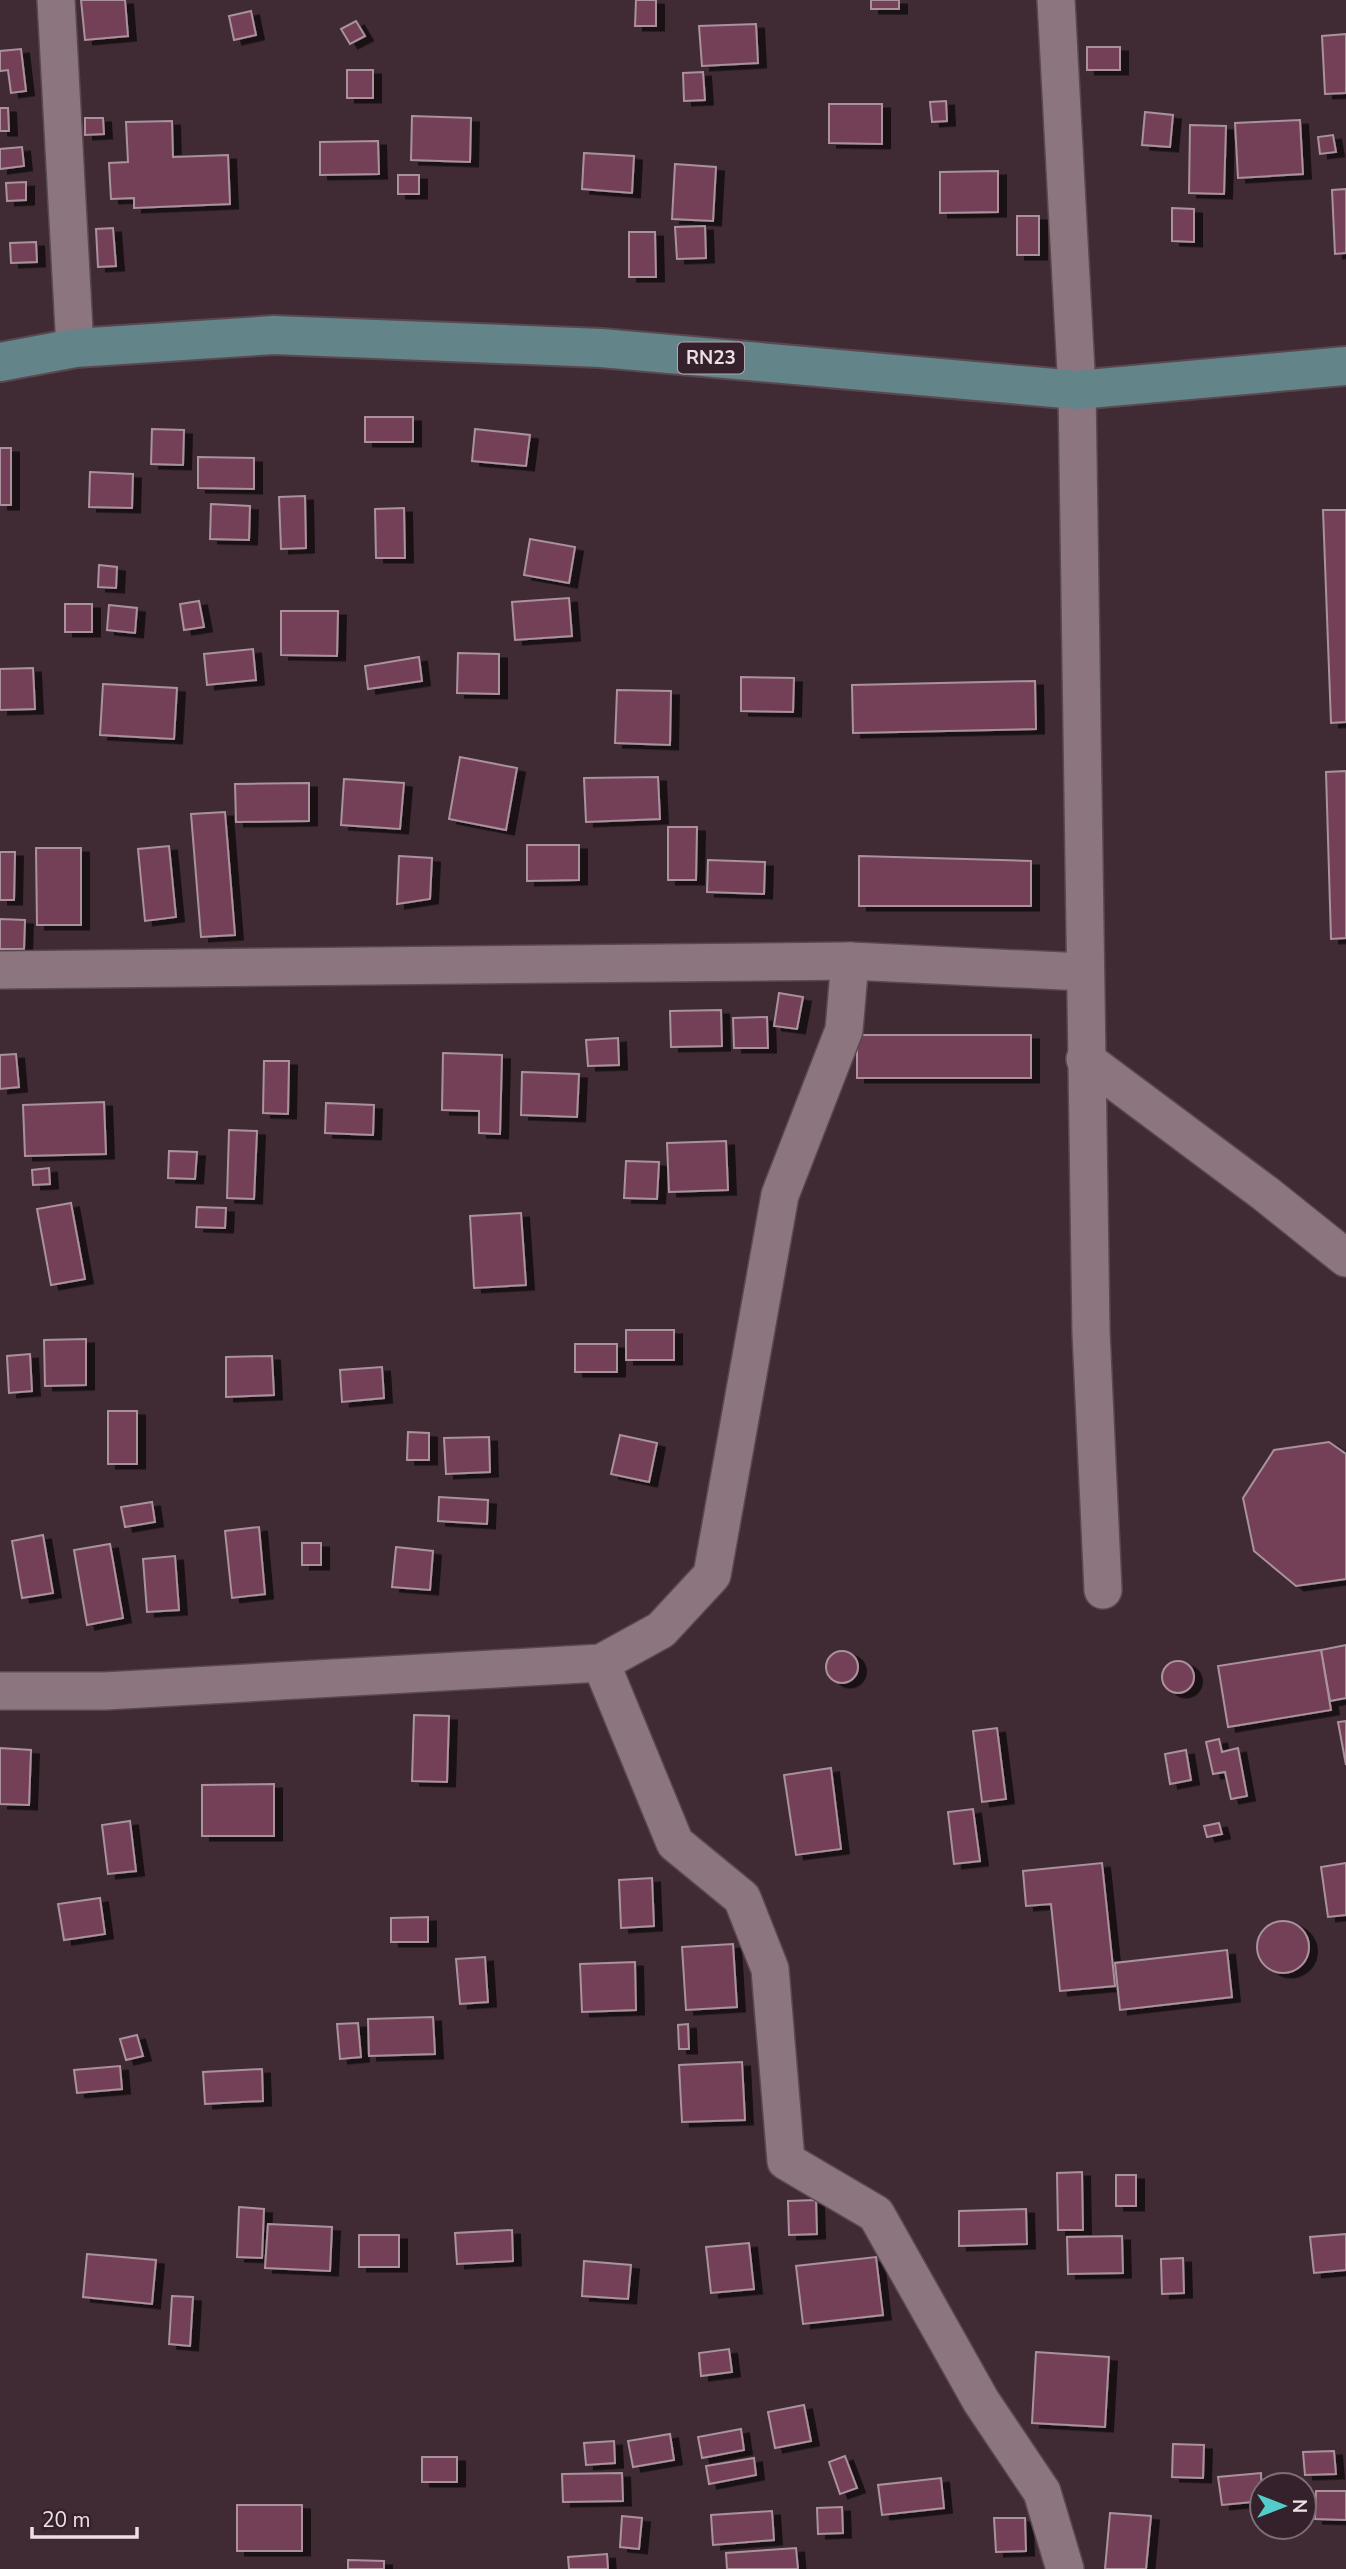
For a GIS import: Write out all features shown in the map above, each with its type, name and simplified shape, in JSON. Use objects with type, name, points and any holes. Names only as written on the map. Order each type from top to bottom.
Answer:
[{"type":"main road","name":"RN23","points":[[0,362],[75,348],[274,335],[601,348],[1077,390],[1346,366]]},
{"type":"street","points":[[56,0],[75,348]]},
{"type":"street","points":[[1056,0],[1077,390],[1085,1059],[1091,1332],[1103,1590]]},
{"type":"street","points":[[0,970],[850,961],[1084,972]]},
{"type":"street","points":[[0,1691],[105,1691],[601,1663],[662,1630],[712,1575],[780,1195],[844,1030],[850,961]]},
{"type":"street","points":[[1085,1059],[1266,1194],[1346,1258]]},
{"type":"street","points":[[601,1663],[675,1843],[743,1898],[771,1969],[786,2161],[876,2214],[981,2401],[1042,2492],[1065,2569]]},
{"type":"building","points":[[81,0],[125,0],[128,36],[85,40]]},
{"type":"building","points":[[636,0],[656,0],[656,26],[635,26]]},
{"type":"building","points":[[871,0],[899,0],[899,9],[871,9]]},
{"type":"building","points":[[251,11],[256,35],[234,40],[229,16]]},
{"type":"building","points":[[356,21],[365,36],[350,44],[341,29]]},
{"type":"building","points":[[756,24],[758,63],[702,66],[699,26]]},
{"type":"building","points":[[1346,34],[1346,93],[1325,94],[1322,36]]},
{"type":"building","points":[[1087,47],[1120,47],[1120,70],[1087,70]]},
{"type":"building","points":[[21,49],[26,91],[11,93],[8,70],[0,71],[0,51]]},
{"type":"building","points":[[347,70],[373,70],[373,98],[347,98]]},
{"type":"building","points":[[703,72],[705,100],[684,101],[683,73]]},
{"type":"building","points":[[946,101],[947,121],[932,122],[930,102]]},
{"type":"building","points":[[829,104],[882,104],[882,144],[829,143]]},
{"type":"building","points":[[0,108],[8,108],[9,131],[0,131]]},
{"type":"building","points":[[1145,112],[1173,115],[1170,147],[1142,145]]},
{"type":"building","points":[[412,116],[471,118],[470,162],[411,160]]},
{"type":"building","points":[[85,118],[103,118],[104,134],[85,135]]},
{"type":"building","points":[[1300,120],[1303,174],[1238,178],[1235,123]]},
{"type":"building","points":[[172,121],[173,157],[228,155],[230,204],[134,208],[134,198],[111,199],[109,163],[128,162],[126,122]]},
{"type":"building","points":[[1190,125],[1226,126],[1224,194],[1189,193]]},
{"type":"building","points":[[1333,135],[1336,152],[1320,154],[1318,137]]},
{"type":"building","points":[[378,141],[379,174],[320,175],[320,142]]},
{"type":"building","points":[[22,147],[24,166],[0,169],[0,149]]},
{"type":"building","points":[[584,153],[634,156],[632,193],[582,189]]},
{"type":"building","points":[[675,164],[716,167],[713,221],[672,219]]},
{"type":"building","points":[[998,171],[998,212],[940,213],[940,172]]},
{"type":"building","points":[[398,175],[419,175],[419,194],[398,194]]},
{"type":"building","points":[[26,182],[26,200],[7,201],[6,183]]},
{"type":"building","points":[[1346,189],[1346,253],[1335,254],[1332,190]]},
{"type":"building","points":[[1172,208],[1194,209],[1194,242],[1172,241]]},
{"type":"building","points":[[1017,216],[1039,216],[1039,255],[1017,255]]},
{"type":"building","points":[[705,226],[706,258],[677,259],[675,227]]},
{"type":"building","points":[[113,228],[116,266],[98,267],[96,229]]},
{"type":"building","points":[[629,232],[655,232],[656,277],[629,277]]},
{"type":"building","points":[[36,242],[37,262],[11,263],[10,243]]},
{"type":"building","points":[[365,417],[413,417],[413,442],[365,442]]},
{"type":"building","points":[[152,429],[184,430],[183,465],[151,464]]},
{"type":"building","points":[[475,429],[530,435],[526,466],[472,461]]},
{"type":"building","points":[[0,448],[11,448],[11,505],[0,505]]},
{"type":"building","points":[[198,457],[254,458],[254,489],[198,488]]},
{"type":"building","points":[[90,472],[133,474],[132,508],[89,507]]},
{"type":"building","points":[[305,496],[306,548],[281,549],[279,497]]},
{"type":"building","points":[[211,504],[250,506],[249,540],[210,539]]},
{"type":"building","points":[[404,508],[405,558],[376,558],[375,509]]},
{"type":"building","points":[[1323,510],[1346,510],[1346,722],[1331,723]]},
{"type":"building","points":[[530,539],[575,547],[569,583],[524,575]]},
{"type":"building","points":[[99,565],[117,567],[116,588],[98,587]]},
{"type":"building","points":[[569,598],[572,636],[515,640],[512,602]]},
{"type":"building","points":[[199,601],[204,627],[184,630],[180,604]]},
{"type":"building","points":[[65,604],[92,604],[92,632],[65,632]]},
{"type":"building","points":[[109,605],[137,608],[135,633],[107,630]]},
{"type":"building","points":[[281,611],[338,611],[337,656],[281,655]]},
{"type":"building","points":[[253,649],[256,680],[207,685],[204,654]]},
{"type":"building","points":[[458,653],[499,654],[499,694],[457,693]]},
{"type":"building","points":[[419,657],[422,681],[368,689],[365,666]]},
{"type":"building","points":[[33,668],[35,709],[0,710],[0,669]]},
{"type":"building","points":[[741,677],[794,678],[793,712],[741,711]]},
{"type":"building","points":[[1035,681],[1036,729],[853,733],[852,685]]},
{"type":"building","points":[[103,684],[177,688],[174,739],[100,735]]},
{"type":"building","points":[[617,690],[671,691],[670,745],[615,743]]},
{"type":"building","points":[[460,757],[517,768],[506,830],[449,819]]},
{"type":"building","points":[[1346,771],[1346,938],[1331,939],[1326,772]]},
{"type":"building","points":[[658,777],[660,819],[586,822],[584,778]]},
{"type":"building","points":[[344,779],[404,783],[400,829],[341,825]]},
{"type":"building","points":[[309,783],[309,821],[236,822],[235,784]]},
{"type":"building","points":[[225,812],[235,935],[201,937],[191,814]]},
{"type":"building","points":[[668,827],[697,827],[696,880],[668,880]]},
{"type":"building","points":[[527,845],[579,845],[579,880],[527,881]]},
{"type":"building","points":[[169,846],[176,917],[145,921],[138,849]]},
{"type":"building","points":[[36,848],[81,848],[81,925],[37,925]]},
{"type":"building","points":[[0,852],[15,852],[14,900],[0,900]]},
{"type":"building","points":[[399,856],[432,858],[430,899],[397,904]]},
{"type":"building","points":[[859,856],[1031,861],[1031,906],[859,906]]},
{"type":"building","points":[[708,860],[765,862],[764,894],[707,892]]},
{"type":"building","points":[[0,919],[25,920],[24,949],[0,949]]},
{"type":"building","points":[[779,993],[803,997],[797,1029],[774,1026]]},
{"type":"building","points":[[721,1010],[722,1046],[671,1047],[670,1011]]},
{"type":"building","points":[[767,1017],[768,1048],[734,1048],[733,1018]]},
{"type":"building","points":[[857,1035],[1031,1035],[1031,1078],[857,1078]]},
{"type":"building","points":[[618,1038],[619,1065],[588,1066],[586,1040]]},
{"type":"building","points":[[443,1053],[502,1055],[500,1134],[479,1133],[479,1111],[442,1110]]},
{"type":"building","points":[[16,1054],[19,1087],[0,1089],[0,1055]]},
{"type":"building","points":[[264,1061],[289,1061],[288,1114],[263,1113]]},
{"type":"building","points":[[522,1072],[579,1074],[577,1117],[521,1115]]},
{"type":"building","points":[[104,1102],[106,1154],[25,1156],[23,1105]]},
{"type":"building","points":[[326,1103],[374,1105],[373,1135],[325,1133]]},
{"type":"building","points":[[229,1130],[257,1131],[254,1199],[227,1198]]},
{"type":"building","points":[[726,1141],[728,1190],[669,1192],[667,1143]]},
{"type":"building","points":[[169,1151],[197,1152],[195,1179],[168,1178]]},
{"type":"building","points":[[626,1161],[659,1162],[657,1199],[624,1198]]},
{"type":"building","points":[[49,1168],[50,1184],[33,1185],[32,1170]]},
{"type":"building","points":[[71,1203],[85,1279],[51,1285],[37,1209]]},
{"type":"building","points":[[197,1207],[226,1208],[225,1228],[196,1227]]},
{"type":"building","points":[[521,1213],[526,1285],[474,1288],[470,1216]]},
{"type":"building","points":[[626,1330],[674,1330],[674,1360],[626,1360]]},
{"type":"building","points":[[86,1339],[86,1385],[45,1386],[44,1340]]},
{"type":"building","points":[[575,1344],[617,1344],[617,1372],[575,1372]]},
{"type":"building","points":[[30,1354],[32,1391],[9,1393],[7,1356]]},
{"type":"building","points":[[272,1356],[274,1395],[226,1397],[226,1357]]},
{"type":"building","points":[[382,1367],[384,1398],[342,1402],[340,1370]]},
{"type":"building","points":[[108,1411],[137,1411],[137,1464],[108,1464]]},
{"type":"building","points":[[408,1432],[429,1433],[429,1460],[407,1460]]},
{"type":"building","points":[[620,1435],[657,1443],[649,1482],[611,1474]]},
{"type":"building","points":[[489,1437],[490,1472],[446,1474],[444,1438]]},
{"type":"building","points":[[1329,1442],[1346,1454],[1346,1579],[1296,1586],[1254,1551],[1243,1498],[1274,1450]]},
{"type":"building","points":[[439,1497],[488,1500],[487,1524],[438,1521]]},
{"type":"building","points":[[152,1502],[155,1522],[125,1527],[121,1507]]},
{"type":"building","points":[[259,1527],[265,1594],[232,1598],[225,1531]]},
{"type":"building","points":[[43,1535],[53,1593],[22,1598],[12,1541]]},
{"type":"building","points":[[302,1543],[321,1543],[321,1565],[302,1565]]},
{"type":"building","points":[[110,1544],[123,1618],[87,1625],[74,1550]]},
{"type":"building","points":[[396,1547],[433,1551],[430,1590],[392,1587]]},
{"type":"building","points":[[175,1556],[179,1610],[147,1612],[143,1559]]},
{"type":"building","points":[[1346,1645],[1346,1698],[1330,1701],[1321,1650]]},
{"type":"building","points":[[1321,1650],[1331,1710],[1228,1727],[1218,1666]]},
{"type":"building","points":[[842,1651],[853,1656],[858,1667],[853,1678],[842,1683],[831,1678],[826,1667],[831,1656]]},
{"type":"building","points":[[1178,1661],[1189,1666],[1194,1677],[1189,1688],[1178,1693],[1167,1688],[1162,1677],[1167,1666]]},
{"type":"building","points":[[414,1715],[449,1716],[447,1782],[412,1781]]},
{"type":"building","points":[[1346,1721],[1346,1765],[1338,1722]]},
{"type":"building","points":[[997,1728],[1006,1799],[982,1802],[973,1731]]},
{"type":"building","points":[[1219,1739],[1222,1752],[1238,1748],[1247,1796],[1231,1799],[1225,1772],[1213,1774],[1206,1742]]},
{"type":"building","points":[[0,1748],[31,1750],[29,1805],[0,1804]]},
{"type":"building","points":[[1186,1750],[1191,1780],[1170,1784],[1165,1754]]},
{"type":"building","points":[[831,1768],[841,1849],[796,1855],[784,1775]]},
{"type":"building","points":[[274,1784],[274,1836],[202,1836],[202,1785]]},
{"type":"building","points":[[973,1809],[980,1861],[954,1864],[948,1812]]},
{"type":"building","points":[[130,1821],[136,1871],[108,1874],[102,1825]]},
{"type":"building","points":[[1219,1823],[1222,1834],[1207,1837],[1204,1826]]},
{"type":"building","points":[[1102,1863],[1115,1986],[1060,1991],[1051,1904],[1026,1906],[1023,1871]]},
{"type":"building","points":[[1346,1863],[1346,1915],[1328,1917],[1321,1867]]},
{"type":"building","points":[[652,1878],[654,1926],[621,1928],[619,1880]]},
{"type":"building","points":[[100,1898],[105,1934],[64,1940],[58,1904]]},
{"type":"building","points":[[428,1917],[428,1942],[391,1942],[391,1918]]},
{"type":"building","points":[[1283,1921],[1293,1923],[1301,1929],[1307,1937],[1307,1957],[1301,1965],[1293,1971],[1283,1973],[1273,1971],[1265,1965],[1259,1957],[1257,1947],[1259,1937],[1265,1929],[1273,1923]]},
{"type":"building","points":[[733,1944],[737,2007],[686,2010],[682,1947]]},
{"type":"building","points":[[1227,1950],[1232,1997],[1120,2010],[1115,1963]]},
{"type":"building","points":[[485,1957],[488,2002],[460,2004],[456,1959]]},
{"type":"building","points":[[635,1962],[636,2010],[582,2012],[580,1964]]},
{"type":"building","points":[[433,2017],[435,2054],[369,2056],[368,2019]]},
{"type":"building","points":[[358,2023],[361,2057],[340,2059],[337,2024]]},
{"type":"building","points":[[688,2024],[689,2049],[679,2049],[678,2025]]},
{"type":"building","points":[[137,2035],[143,2056],[126,2060],[120,2039]]},
{"type":"building","points":[[742,2062],[745,2120],[682,2122],[679,2065]]},
{"type":"building","points":[[120,2066],[122,2089],[77,2093],[74,2070]]},
{"type":"building","points":[[262,2069],[263,2101],[205,2104],[203,2072]]},
{"type":"building","points":[[1082,2172],[1083,2230],[1058,2230],[1057,2173]]},
{"type":"building","points":[[1116,2175],[1136,2175],[1136,2206],[1116,2206]]},
{"type":"building","points":[[816,2200],[817,2234],[789,2235],[788,2201]]},
{"type":"building","points":[[239,2207],[264,2209],[262,2258],[237,2257]]},
{"type":"building","points":[[1026,2209],[1027,2244],[959,2246],[959,2211]]},
{"type":"building","points":[[268,2224],[332,2227],[330,2271],[265,2268]]},
{"type":"building","points":[[512,2230],[513,2261],[457,2264],[455,2233]]},
{"type":"building","points":[[1346,2234],[1346,2270],[1314,2273],[1310,2237]]},
{"type":"building","points":[[359,2235],[399,2235],[399,2267],[359,2267]]},
{"type":"building","points":[[1122,2236],[1123,2273],[1068,2274],[1067,2237]]},
{"type":"building","points":[[749,2243],[754,2289],[711,2293],[706,2247]]},
{"type":"building","points":[[87,2254],[156,2260],[152,2304],[83,2297]]},
{"type":"building","points":[[876,2257],[883,2315],[803,2324],[796,2266]]},
{"type":"building","points":[[1183,2258],[1184,2293],[1162,2294],[1161,2259]]},
{"type":"building","points":[[584,2261],[631,2265],[628,2299],[582,2296]]},
{"type":"building","points":[[172,2296],[193,2297],[190,2346],[169,2344]]},
{"type":"building","points":[[729,2349],[732,2372],[701,2376],[699,2353]]},
{"type":"building","points":[[1036,2352],[1109,2357],[1105,2427],[1032,2423]]},
{"type":"building","points":[[804,2405],[811,2441],[775,2448],[768,2412]]},
{"type":"building","points":[[741,2429],[744,2450],[702,2458],[698,2437]]},
{"type":"building","points":[[670,2434],[674,2460],[633,2467],[628,2441]]},
{"type":"building","points":[[614,2441],[615,2463],[586,2465],[584,2443]]},
{"type":"building","points":[[1173,2444],[1204,2445],[1203,2478],[1172,2477]]},
{"type":"building","points":[[1334,2451],[1336,2474],[1318,2475],[1318,2471],[1305,2471],[1303,2452]]},
{"type":"building","points":[[845,2456],[857,2488],[840,2494],[829,2462]]},
{"type":"building","points":[[422,2457],[457,2457],[457,2482],[422,2482]]},
{"type":"building","points":[[754,2458],[756,2475],[709,2484],[706,2466]]},
{"type":"building","points":[[622,2473],[623,2501],[563,2502],[562,2474]]},
{"type":"building","points":[[1248,2474],[1248,2502],[1222,2505],[1218,2477]]},
{"type":"building","points":[[941,2478],[944,2508],[882,2515],[878,2485]]},
{"type":"building","points":[[1318,2491],[1346,2491],[1346,2520],[1318,2519]]},
{"type":"building","points":[[237,2505],[302,2505],[302,2551],[237,2551]]},
{"type":"building","points":[[842,2507],[843,2533],[818,2534],[817,2508]]},
{"type":"building","points":[[772,2511],[774,2540],[713,2545],[711,2515]]},
{"type":"building","points":[[1110,2513],[1151,2516],[1146,2569],[1105,2569]]},
{"type":"building","points":[[622,2516],[642,2518],[639,2549],[620,2547]]},
{"type":"building","points":[[994,2518],[1025,2518],[1026,2551],[996,2552]]},
{"type":"building","points":[[796,2548],[798,2569],[727,2569],[726,2553]]},
{"type":"building","points":[[607,2554],[608,2569],[569,2569],[568,2557]]},
{"type":"building","points":[[348,2560],[384,2561],[384,2569],[348,2569]]}]
